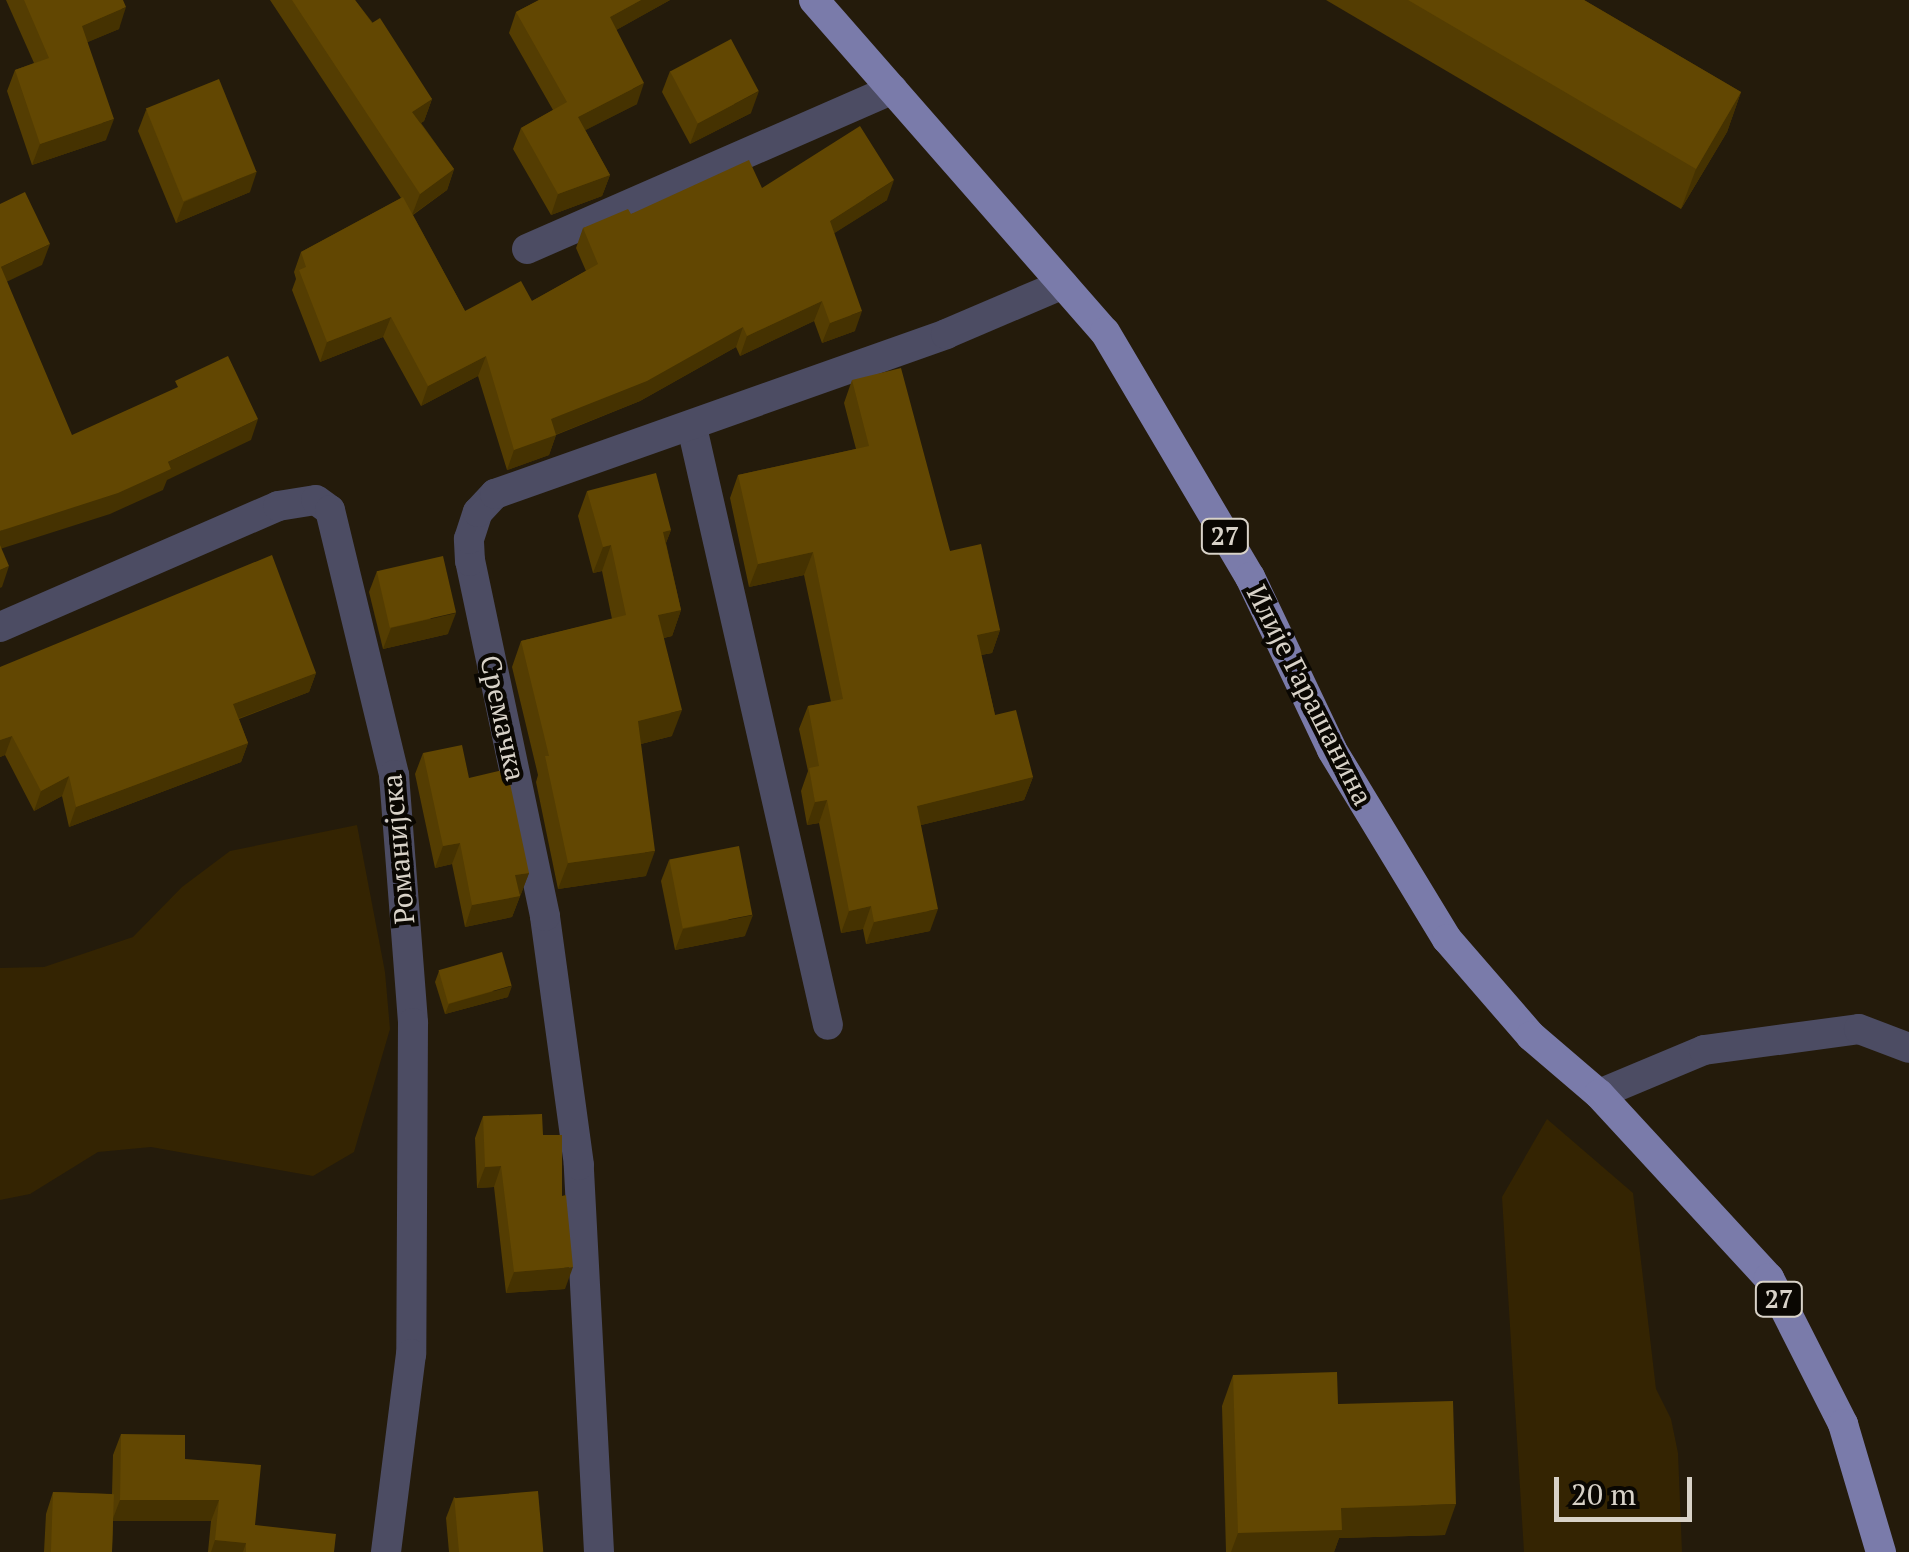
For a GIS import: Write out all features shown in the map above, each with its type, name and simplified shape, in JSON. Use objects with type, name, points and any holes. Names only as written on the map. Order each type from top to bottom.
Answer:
[{"type":"main road","name":"Илије Гарашанина","points":[[814,0],[1105,332],[1250,578],[1332,750],[1447,939],[1531,1036],[1599,1094]]},
{"type":"main road","name":"27","points":[[1599,1094],[1769,1278],[1842,1424],[1881,1552]]},
{"type":"street","points":[[527,250],[892,89]]},
{"type":"street","name":"Сремачка","points":[[599,1552],[579,1165],[545,916],[470,561],[469,540],[478,512],[495,494],[946,334],[1062,284]]},
{"type":"street","points":[[692,427],[828,1025]]},
{"type":"street","name":"Романијска","points":[[0,627],[278,506],[316,500],[330,510],[394,776],[412,1023],[411,1354],[386,1552]]},
{"type":"street","points":[[1599,1094],[1704,1050],[1858,1030],[1909,1048]]},
{"type":"shaded area","points":[[357,825],[385,972],[390,1029],[354,1152],[313,1176],[151,1147],[98,1152],[30,1194],[0,1200],[0,968],[44,967],[133,937],[182,887],[230,851]]},
{"type":"shaded area","points":[[1547,1119],[1633,1193],[1656,1389],[1671,1419],[1678,1453],[1682,1552],[1524,1552],[1502,1197]]},
{"type":"building","points":[[24,0],[123,0],[126,7],[82,26],[114,119],[40,144],[15,70],[49,58]]},
{"type":"building","points":[[292,0],[355,0],[372,23],[380,18],[432,99],[412,112],[454,169],[420,194]]},
{"type":"building","points":[[539,0],[641,0],[610,17],[644,83],[578,117],[610,175],[558,194],[521,128],[567,102],[516,12]]},
{"type":"building","points":[[1408,0],[1584,0],[1741,92],[1696,169]]},
{"type":"building","points":[[731,39],[759,91],[698,123],[670,71]]},
{"type":"building","points":[[219,79],[256,172],[183,201],[146,109]]},
{"type":"building","points":[[860,126],[894,180],[830,221],[862,311],[830,323],[822,301],[747,336],[743,327],[647,381],[551,419],[556,435],[514,450],[486,356],[428,386],[391,317],[327,342],[299,270],[306,267],[301,252],[403,197],[465,311],[521,281],[532,301],[598,264],[583,228],[628,209],[631,214],[749,160],[762,188]]},
{"type":"building","points":[[25,192],[50,244],[1,267],[72,435],[178,387],[175,381],[228,356],[258,419],[168,462],[171,469],[118,493],[0,531],[0,204]]},
{"type":"building","points":[[901,368],[950,551],[981,544],[1000,630],[977,635],[995,715],[1016,710],[1033,777],[917,806],[938,909],[874,922],[871,906],[849,911],[827,800],[815,802],[809,768],[819,766],[808,706],[843,699],[813,552],[758,564],[738,475],[869,446],[852,380]]},
{"type":"building","points":[[656,473],[671,530],[663,532],[681,610],[658,615],[682,710],[638,721],[655,851],[568,863],[545,756],[549,756],[521,641],[626,615],[611,545],[603,547],[587,491]]},
{"type":"building","points":[[0,545],[9,566],[0,570]]},
{"type":"building","points":[[272,555],[316,673],[233,704],[248,743],[76,807],[69,776],[41,791],[12,736],[0,740],[0,667]]},
{"type":"building","points":[[443,556],[456,613],[390,628],[377,571]]},
{"type":"building","points":[[462,745],[469,778],[507,769],[529,873],[515,875],[520,896],[472,905],[460,843],[443,846],[423,753]]},
{"type":"building","points":[[739,846],[752,915],[683,928],[669,860]]},
{"type":"building","points":[[502,952],[512,986],[448,1004],[439,970]]},
{"type":"building","points":[[542,1114],[543,1135],[562,1135],[562,1196],[566,1195],[573,1267],[514,1272],[501,1166],[485,1167],[483,1116]]},
{"type":"building","points":[[1337,1372],[1338,1404],[1453,1401],[1456,1504],[1341,1508],[1342,1530],[1238,1533],[1233,1375]]},
{"type":"building","points":[[121,1434],[185,1435],[185,1459],[261,1465],[255,1525],[336,1534],[334,1552],[246,1552],[246,1543],[215,1540],[219,1500],[120,1500]]},
{"type":"building","points":[[538,1491],[543,1552],[459,1552],[454,1498]]},
{"type":"building","points":[[53,1492],[114,1494],[112,1552],[51,1552]]}]
